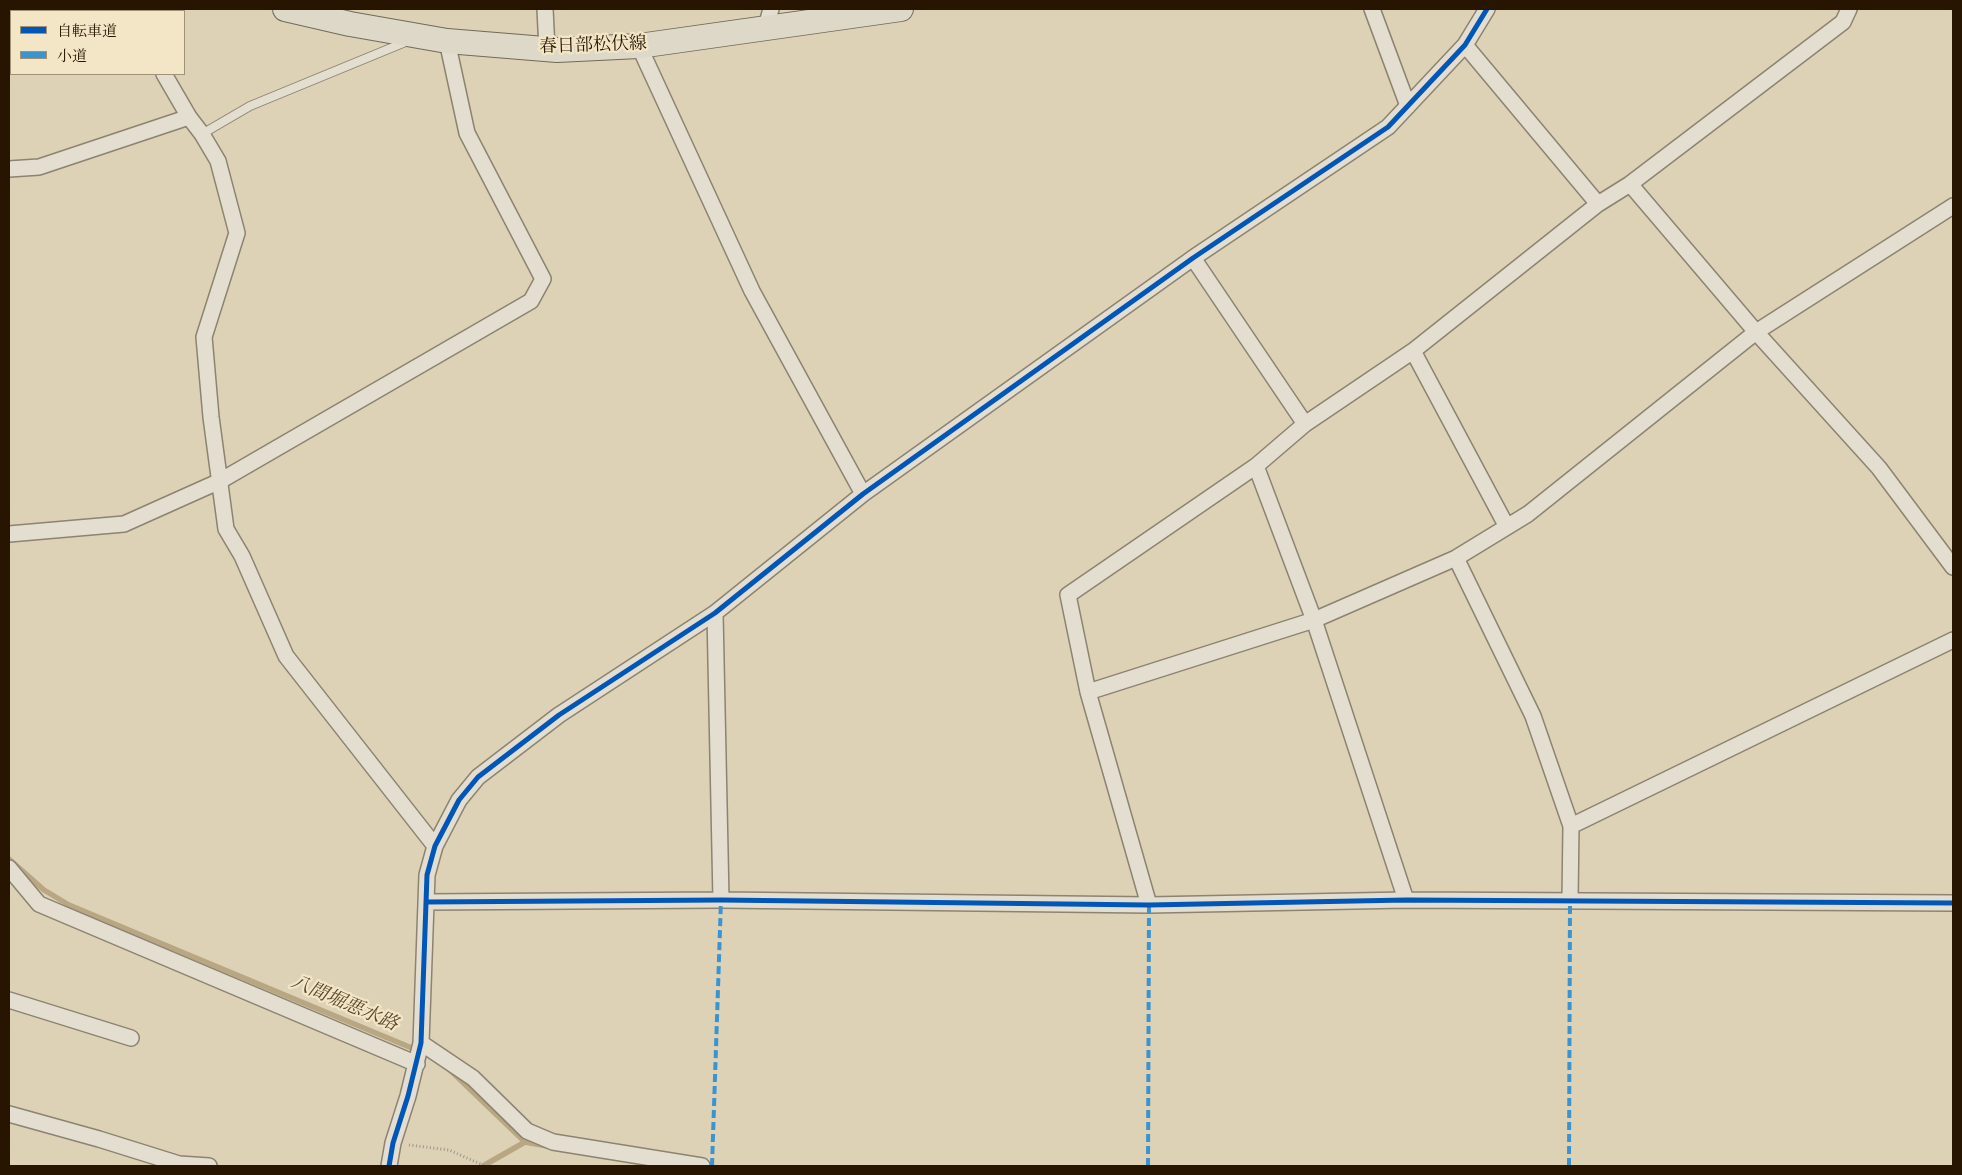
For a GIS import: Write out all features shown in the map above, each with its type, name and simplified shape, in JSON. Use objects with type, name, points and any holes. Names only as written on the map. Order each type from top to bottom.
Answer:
[{"type":"main road","name":"春日部松伏線","points":[[285,9],[350,24],[447,41],[548,49],[639,46],[769,18],[902,9]]},
{"type":"street","points":[[545,9],[548,49]]},
{"type":"street","points":[[1372,9],[1408,106]]},
{"type":"street","points":[[389,1166],[393,1143],[417,1064],[421,1043],[427,875],[435,846],[459,800],[478,777],[560,715],[715,613],[863,494],[1192,258],[1388,127],[1465,45],[1487,9]]},
{"type":"street","points":[[1149,905],[1088,692],[1068,595],[1256,466],[1305,424],[1413,351],[1598,204],[1630,184],[1843,22],[1849,9]]},
{"type":"street","points":[[9,534],[124,524],[220,481],[531,301],[543,279],[467,133],[447,41]]},
{"type":"street","points":[[1465,45],[1598,204]]},
{"type":"street","points":[[639,46],[752,291],[863,494]]},
{"type":"street","points":[[165,75],[218,161],[237,233],[204,337],[211,417],[226,528],[242,556],[286,656],[435,846]]},
{"type":"street","points":[[9,169],[39,167],[189,117]]},
{"type":"street","points":[[1630,184],[1756,332],[1880,468],[1953,568]]},
{"type":"street","points":[[1088,692],[1314,620],[1456,558],[1528,514],[1756,332],[1953,206]]},
{"type":"street","points":[[1192,258],[1305,424]]},
{"type":"street","points":[[1413,351],[1507,527]]},
{"type":"street","points":[[1256,466],[1314,620],[1406,900]]},
{"type":"street","points":[[1456,558],[1533,716],[1571,826],[1570,900]]},
{"type":"street","points":[[715,613],[721,900]]},
{"type":"street","points":[[1571,826],[1953,640]]},
{"type":"street","points":[[9,868],[39,904],[417,1064]]},
{"type":"street","points":[[426,902],[721,900],[1149,905],[1406,900],[1570,900],[1953,903]]},
{"type":"street","points":[[9,1000],[131,1038]]},
{"type":"street","points":[[421,1043],[473,1078],[527,1130],[553,1142],[702,1166]]},
{"type":"street","points":[[9,1114],[179,1164],[209,1166]]},
{"type":"lane","points":[[202,134],[250,106],[419,36]]},
{"type":"path","points":[[393,1143],[449,1150],[485,1166]]},
{"type":"waterway","name":"八間堀悪水路","points":[[9,859],[44,890],[69,905],[419,1051]]},
{"type":"waterway","name":"八間堀悪水路","points":[[450,1070],[525,1142],[547,1146]]},
{"type":"waterway","points":[[483,1166],[525,1142]]},
{"type":"marked path","points":[[712,1166],[721,900]]},
{"type":"marked path","points":[[1569,1166],[1570,900]]},
{"type":"marked path","points":[[1148,1166],[1149,905]]},
{"type":"cycle path","points":[[389,1166],[393,1143],[408,1096],[421,1043],[427,875],[435,846],[459,800],[478,777],[559,715],[715,613],[863,494],[1193,258],[1388,127],[1465,45],[1487,9]]},
{"type":"cycle path","points":[[426,902],[721,900],[1149,905],[1406,900],[1953,903]]}]
